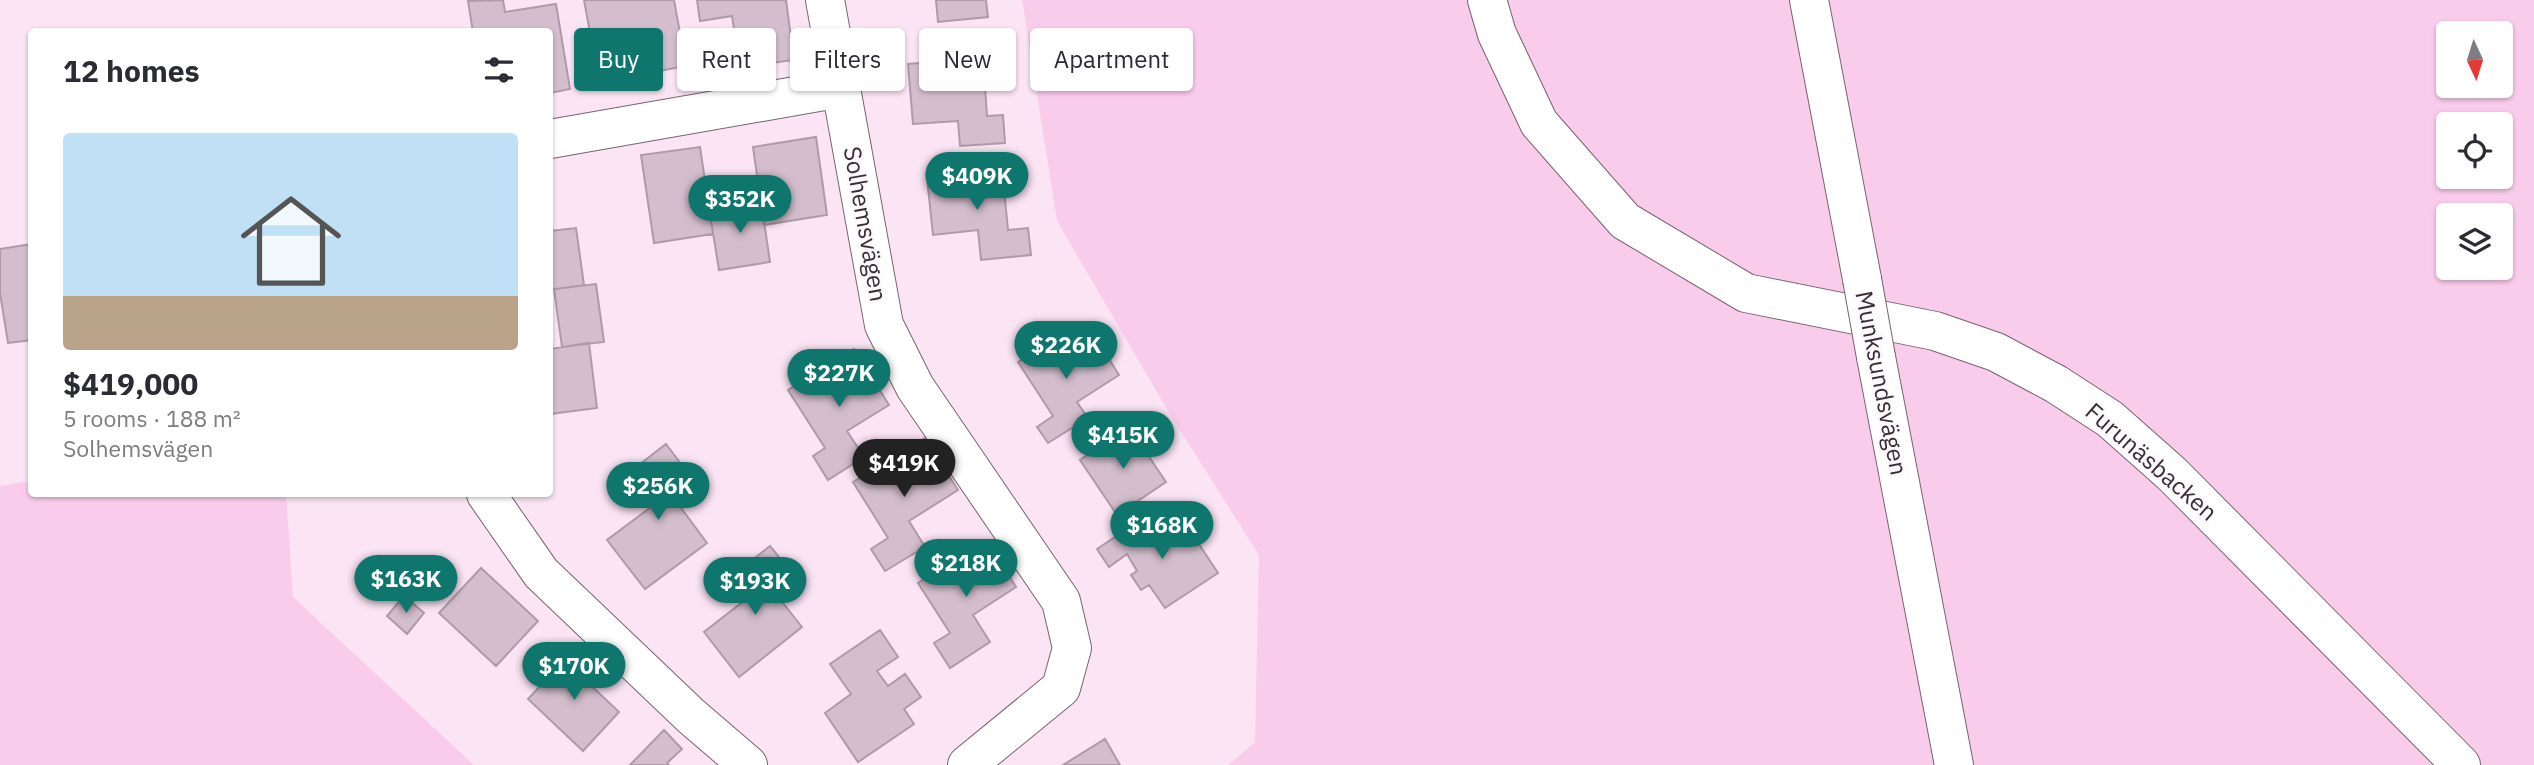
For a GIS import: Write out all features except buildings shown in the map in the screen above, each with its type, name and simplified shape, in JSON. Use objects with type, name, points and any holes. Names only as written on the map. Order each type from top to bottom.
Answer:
[{"type":"street","name":"Solhemsvägen","points":[[825,0],[830,28]]},
{"type":"street","name":"Furunäsbacken","points":[[1487,0],[1497,34],[1539,123],[1625,221],[1746,293],[1935,331],[1996,352],[2056,384],[2110,419],[2172,474],[2461,765]]},
{"type":"street","name":"Munksundsvägen","points":[[1810,0],[1954,765]]},
{"type":"street","points":[[553,138],[824,91]]},
{"type":"street","name":"Solhemsvägen","points":[[842,91],[884,325],[915,387],[1061,601],[1072,648],[1060,688],[967,765]]},
{"type":"street","points":[[488,497],[541,573],[691,716],[748,765]]},
{"type":"shaded area","points":[[1022,0],[2534,0],[2534,765],[1228,765],[1255,742],[1259,555],[1171,416],[1057,221],[1036,91],[1193,91],[1193,28],[1030,28],[1030,51]]},
{"type":"shaded area","points":[[28,481],[28,497],[286,497],[293,597],[474,765],[0,765],[0,486]]}]
